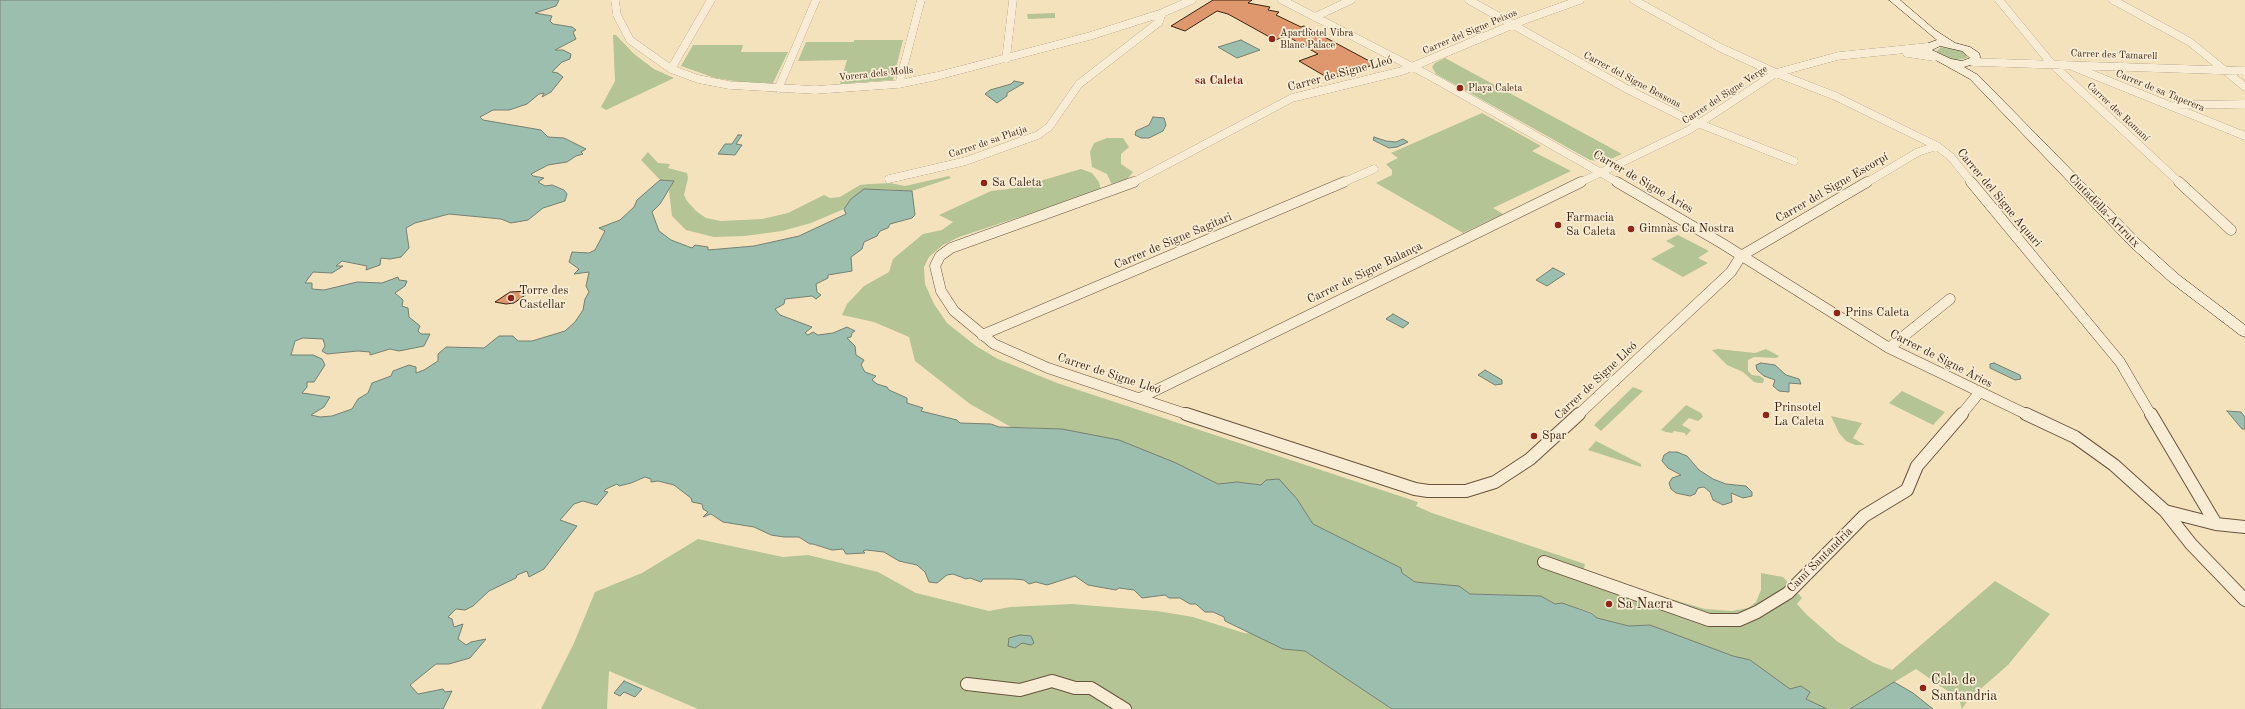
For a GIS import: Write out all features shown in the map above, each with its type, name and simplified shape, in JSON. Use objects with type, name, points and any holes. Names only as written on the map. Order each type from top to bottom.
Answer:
[{"type":"main road","points":[[1894,0],[1931,32],[1972,60],[1974,77]]},
{"type":"main road","points":[[1931,32],[1933,39],[1927,52],[1974,77]]},
{"type":"main road","points":[[1929,46],[1951,45]]},
{"type":"main road","points":[[1948,62],[1972,60]]},
{"type":"main road","name":"Ciutadella-Artrutx","points":[[1974,77],[2135,243],[2174,278],[2245,332]]},
{"type":"street","name":"Vorera dels Molls","points":[[615,0],[617,15],[630,40],[671,69],[698,79],[729,85],[778,90],[815,90],[899,84],[1006,59],[1090,36],[1162,13],[1192,0]]},
{"type":"street","points":[[671,69],[711,0]]},
{"type":"street","points":[[778,90],[816,0]]},
{"type":"street","points":[[899,84],[921,0]]},
{"type":"street","points":[[1006,59],[1013,0]]},
{"type":"street","name":"Carrer de Signe Àries","points":[[1282,0],[1412,67],[1602,173],[1741,256],[1889,348],[1979,393],[2075,437],[2114,465],[2165,512],[2202,555],[2245,600]]},
{"type":"street","points":[[1315,18],[1351,0]]},
{"type":"street","name":"Carrer del Signe Bessons","points":[[1469,0],[1627,89],[1700,124],[1794,161]]},
{"type":"street","name":"Carrer del Signe Peixos","points":[[1412,67],[1513,25],[1580,0]]},
{"type":"street","name":"Carrer del Signe Aquari","points":[[1634,0],[1677,26],[1776,73],[1835,96],[1937,146],[1951,157],[2120,362],[2216,524]]},
{"type":"street","name":"Carrer des Romaní","points":[[2000,0],[2051,63],[2231,230]]},
{"type":"street","points":[[2112,0],[2180,35],[2245,86]]},
{"type":"street","name":"Carrer de sa Platja","points":[[889,179],[966,161],[1038,135],[1049,127],[1079,84],[1159,22],[1162,13]]},
{"type":"street","name":"Carrer del Signe Verge","points":[[1602,173],[1700,124],[1776,73],[1838,56],[1929,46]]},
{"type":"street","name":"Carrer del Signe Verge","points":[[1889,51],[1934,57]]},
{"type":"street","name":"Carrer des Tamarell","points":[[1972,60],[2245,71]]},
{"type":"street","name":"Carrer de sa Taperera","points":[[2067,64],[2245,136]]},
{"type":"street","name":"Carrer de Signe Lleó","points":[[1412,67],[1292,98],[1128,185],[951,248],[940,256],[935,266],[937,280],[954,311],[982,335],[994,344],[1048,368],[1415,489],[1428,491],[1466,491],[1495,482],[1530,459],[1731,272],[1741,256]]},
{"type":"street","points":[[2170,106],[2245,104]]},
{"type":"street","name":"Carrer del Signe Escorpí","points":[[1741,256],[1918,152],[1937,146]]},
{"type":"street","name":"Carrer de Signe Sagitari","points":[[982,335],[1374,169]]},
{"type":"street","name":"Carrer de Signe Balança","points":[[1140,398],[1507,217],[1602,173]]},
{"type":"street","points":[[1889,348],[1950,299]]},
{"type":"street","name":"Camí Santandria","points":[[1544,562],[1709,620],[1739,620],[1757,612],[1788,593],[1864,516],[1907,490],[1918,466],[1979,393]]},
{"type":"street","points":[[2165,512],[2216,524],[2245,527]]},
{"type":"street","points":[[967,684],[1020,690],[1052,681],[1075,688],[1091,688],[1125,709]]},
{"type":"green space","points":[[1055,13],[1055,18],[1028,19],[1027,14]]},
{"type":"green space","points":[[613,35],[616,35],[634,54],[654,69],[674,78],[606,110],[601,107],[615,81]]},
{"type":"green space","points":[[854,40],[903,40],[893,80],[840,84],[847,60],[798,61],[806,42],[854,42]]},
{"type":"green space","points":[[693,45],[743,45],[741,52],[788,52],[772,85],[715,78],[681,66]]},
{"type":"green space","points":[[1941,47],[1960,50],[1966,54],[1967,58],[1957,60],[1946,58],[1936,52]]},
{"type":"green space","points":[[1445,58],[1622,154],[1604,162],[1590,160],[1436,74],[1432,67],[1435,63]]},
{"type":"green space","points":[[1482,113],[1541,146],[1532,151],[1571,171],[1493,208],[1503,214],[1463,233],[1376,183],[1392,175],[1392,170],[1386,164],[1398,158],[1391,153]]},
{"type":"green space","points":[[1107,138],[1123,138],[1129,147],[1121,154],[1121,164],[1133,172],[1124,183],[1112,185],[1107,174],[1092,167],[1090,152],[1094,143]]},
{"type":"green space","points":[[648,152],[658,163],[670,164],[668,168],[687,173],[688,178],[684,195],[687,201],[696,211],[706,218],[721,221],[762,219],[788,213],[824,195],[830,198],[840,197],[860,185],[890,183],[905,186],[949,176],[951,178],[912,191],[881,189],[851,199],[844,209],[811,223],[782,231],[745,236],[714,237],[686,230],[672,216],[669,191],[674,181],[660,180],[641,160]]},
{"type":"green space","points":[[1081,169],[1092,173],[1099,182],[1101,190],[959,237],[943,245],[929,257],[924,267],[925,284],[934,304],[947,323],[976,346],[998,359],[1057,383],[1418,502],[1416,506],[1432,513],[1585,564],[1583,573],[1705,609],[1732,611],[1748,608],[1756,602],[1761,590],[1761,573],[1783,577],[1802,598],[1797,604],[1807,615],[1838,642],[1874,663],[1892,670],[1995,581],[2050,614],[2008,665],[1968,700],[1962,709],[1959,699],[1916,669],[1850,709],[1827,709],[1806,699],[1810,692],[1801,686],[1790,690],[1750,660],[1733,656],[1650,625],[1629,626],[1597,618],[1591,612],[1562,603],[1555,604],[1541,596],[1470,594],[1459,586],[1415,582],[1402,573],[1401,568],[1313,524],[1297,499],[1261,485],[1237,482],[1218,484],[1176,463],[1062,429],[1011,427],[970,404],[915,361],[909,337],[874,322],[842,315],[847,304],[864,286],[889,272],[893,259],[923,234],[942,230],[953,222],[939,215],[991,191],[1016,188]]},
{"type":"green space","points":[[1678,235],[1709,251],[1698,258],[1708,263],[1683,277],[1651,259],[1675,246],[1666,241]]},
{"type":"green space","points":[[1718,349],[1755,353],[1766,349],[1779,356],[1776,358],[1754,357],[1748,360],[1748,371],[1752,375],[1760,376],[1764,379],[1763,383],[1758,383],[1754,382],[1743,372],[1727,365],[1712,350]]},
{"type":"green space","points":[[1633,387],[1643,391],[1601,431],[1594,425]]},
{"type":"green space","points":[[1902,391],[1945,412],[1933,425],[1889,403]]},
{"type":"green space","points":[[1686,405],[1701,413],[1703,417],[1698,421],[1689,418],[1682,425],[1691,430],[1686,436],[1685,433],[1674,431],[1672,433],[1661,430]]},
{"type":"green space","points":[[1831,416],[1862,423],[1853,438],[1865,445],[1855,445],[1846,441],[1839,433]]},
{"type":"green space","points":[[1596,441],[1641,464],[1641,467],[1588,450]]},
{"type":"green space","points":[[698,539],[783,557],[808,555],[878,572],[916,593],[989,611],[1010,607],[1072,604],[1157,611],[1193,617],[1244,633],[1255,634],[1283,649],[1305,651],[1392,709],[698,709],[609,671],[607,709],[541,709],[574,643],[595,592],[642,573]]},
{"type":"shaded area","points":[[0,0],[559,0],[556,6],[535,13],[552,16],[550,21],[553,24],[572,27],[576,30],[573,32],[576,39],[555,50],[563,50],[571,54],[570,59],[562,62],[552,72],[558,73],[563,77],[551,92],[542,97],[544,93],[539,94],[527,104],[509,110],[493,110],[480,117],[483,120],[541,130],[548,137],[564,138],[586,149],[581,152],[583,154],[576,156],[567,162],[548,165],[531,174],[533,176],[544,178],[538,182],[545,186],[552,185],[564,190],[567,194],[565,201],[543,208],[528,220],[511,223],[501,219],[449,214],[415,223],[406,228],[409,248],[401,257],[390,259],[381,258],[380,265],[366,270],[367,266],[342,261],[336,266],[343,266],[332,273],[313,272],[305,283],[312,283],[312,289],[324,290],[357,282],[382,283],[398,277],[399,280],[407,281],[405,286],[395,293],[403,300],[402,306],[408,308],[409,317],[420,326],[418,331],[421,334],[430,334],[424,346],[399,351],[390,349],[370,355],[370,352],[358,351],[327,354],[322,351],[325,346],[323,339],[303,338],[295,341],[291,355],[313,355],[322,359],[325,365],[314,382],[307,382],[307,387],[302,393],[330,397],[324,407],[311,415],[320,417],[332,416],[352,409],[358,399],[368,393],[372,383],[391,376],[393,371],[409,365],[416,367],[416,373],[424,370],[438,361],[438,354],[446,347],[484,348],[499,336],[513,336],[518,341],[532,341],[565,331],[575,322],[583,310],[585,299],[589,292],[586,286],[589,272],[574,274],[579,269],[569,262],[572,252],[589,253],[595,250],[605,231],[599,228],[620,220],[634,207],[637,200],[660,180],[674,181],[660,204],[652,212],[659,231],[671,240],[692,248],[695,245],[708,247],[708,250],[754,246],[799,236],[846,214],[844,209],[851,199],[864,189],[912,191],[915,215],[912,218],[890,224],[888,228],[880,231],[877,236],[864,242],[862,249],[851,257],[852,271],[828,275],[828,278],[816,284],[817,292],[821,295],[816,299],[812,296],[785,299],[784,304],[775,309],[780,315],[812,327],[805,333],[808,335],[813,332],[818,335],[833,333],[847,327],[855,331],[852,333],[851,337],[847,338],[855,346],[856,355],[864,360],[861,365],[865,372],[876,376],[872,380],[877,384],[887,387],[889,390],[907,398],[907,403],[923,408],[921,411],[957,420],[960,423],[991,424],[999,427],[1062,429],[1119,440],[1176,463],[1218,484],[1237,482],[1261,485],[1266,480],[1279,479],[1297,499],[1313,524],[1401,568],[1402,573],[1415,582],[1459,586],[1470,594],[1541,596],[1555,604],[1562,603],[1591,613],[1597,618],[1629,626],[1650,625],[1733,656],[1750,660],[1790,689],[1801,686],[1810,692],[1806,699],[1827,709],[1392,709],[1305,651],[1283,649],[1225,621],[1224,617],[1213,612],[1205,612],[1196,604],[1190,604],[1180,598],[1169,598],[1165,595],[1142,598],[1134,590],[1119,588],[1116,590],[1088,585],[1075,576],[1047,585],[1036,582],[1029,584],[1024,580],[1014,579],[983,579],[981,582],[970,578],[966,579],[953,574],[947,575],[937,583],[929,582],[925,572],[917,565],[899,561],[884,552],[866,550],[863,551],[865,553],[846,554],[843,549],[832,550],[810,544],[799,537],[771,535],[754,527],[723,522],[711,514],[703,517],[708,512],[703,509],[702,504],[692,502],[691,498],[674,485],[658,481],[651,482],[651,479],[645,477],[631,483],[619,486],[617,484],[606,489],[604,491],[608,492],[597,505],[583,501],[574,504],[560,520],[577,526],[544,569],[529,577],[527,571],[517,575],[516,578],[489,591],[473,606],[465,610],[456,609],[448,617],[452,619],[454,627],[463,624],[458,639],[466,645],[471,642],[486,639],[470,658],[449,664],[436,664],[410,685],[418,694],[443,689],[445,692],[452,691],[443,709],[0,709]]},
{"type":"shaded area","points":[[1241,40],[1260,50],[1237,58],[1218,47]]},
{"type":"shaded area","points":[[1014,81],[1024,83],[1007,93],[1007,96],[997,103],[985,94],[990,90],[1011,84]]},
{"type":"shaded area","points":[[1153,117],[1164,118],[1166,125],[1163,131],[1149,138],[1141,138],[1135,135],[1136,131],[1149,125]]},
{"type":"shaded area","points":[[738,135],[742,135],[736,144],[742,145],[735,155],[718,154],[725,144],[732,144]]},
{"type":"shaded area","points":[[1374,137],[1386,141],[1396,142],[1403,139],[1408,142],[1397,147],[1389,148],[1373,140]]},
{"type":"shaded area","points":[[1553,268],[1565,274],[1547,286],[1536,280]]},
{"type":"shaded area","points":[[1393,314],[1409,323],[1403,328],[1386,319]]},
{"type":"shaded area","points":[[1761,363],[1775,365],[1786,375],[1799,379],[1801,384],[1789,383],[1789,392],[1779,391],[1773,386],[1775,380],[1764,376],[1757,370],[1756,365]]},
{"type":"shaded area","points":[[1994,363],[2020,375],[2021,379],[2015,380],[1990,368],[1990,364]]},
{"type":"shaded area","points":[[1485,370],[1502,380],[1502,384],[1495,385],[1478,375]]},
{"type":"shaded area","points":[[2227,411],[2241,412],[2245,417],[2245,429],[2242,429]]},
{"type":"shaded area","points":[[1669,452],[1677,452],[1687,456],[1699,470],[1713,479],[1726,484],[1746,486],[1752,492],[1752,496],[1743,498],[1731,493],[1732,502],[1723,505],[1713,500],[1710,492],[1704,487],[1698,488],[1695,494],[1690,496],[1676,493],[1671,489],[1669,483],[1672,478],[1681,475],[1668,468],[1662,461],[1664,455]]},
{"type":"shaded area","points":[[1020,635],[1031,636],[1034,643],[1031,645],[1022,643],[1015,648],[1008,646],[1009,638]]},
{"type":"shaded area","points":[[624,681],[642,689],[635,697],[624,692],[620,696],[614,693]]},
{"type":"shaded area","points":[[1894,682],[1913,693],[1933,709],[1850,709]]},
{"type":"building","name":"Aparthotel Vibra Blanc Palace","points":[[1213,0],[1252,0],[1248,3],[1270,7],[1268,10],[1279,12],[1276,15],[1301,27],[1304,26],[1373,63],[1371,64],[1373,65],[1330,79],[1299,61],[1318,54],[1287,36],[1275,40],[1228,14],[1217,11],[1185,31],[1171,26]]},
{"type":"building","name":"Torre des Castellar","points":[[531,291],[514,303],[506,304],[495,302],[510,292]]},
{"type":"place","name":"Aparthotel Vibra Blanc Palace","points":[[1272,39]]},
{"type":"place","name":"Playa Caleta","points":[[1460,88]]},
{"type":"place","name":"Sa Caleta","points":[[984,183]]},
{"type":"place","name":"Farmacia Sa Caleta","points":[[1558,225]]},
{"type":"place","name":"Gimnàs Ca Nostra","points":[[1631,229]]},
{"type":"place","name":"Torre des Castellar","points":[[511,298]]},
{"type":"place","name":"Prins Caleta","points":[[1837,313]]},
{"type":"place","name":"Prinsotel La Caleta","points":[[1766,415]]},
{"type":"place","name":"Spar","points":[[1534,436]]},
{"type":"place","name":"Sa Nacra","points":[[1609,604]]},
{"type":"place","name":"Cala de Santandria","points":[[1923,688]]},
{"type":"district","name":"sa Caleta","points":[[1219,81]]}]
